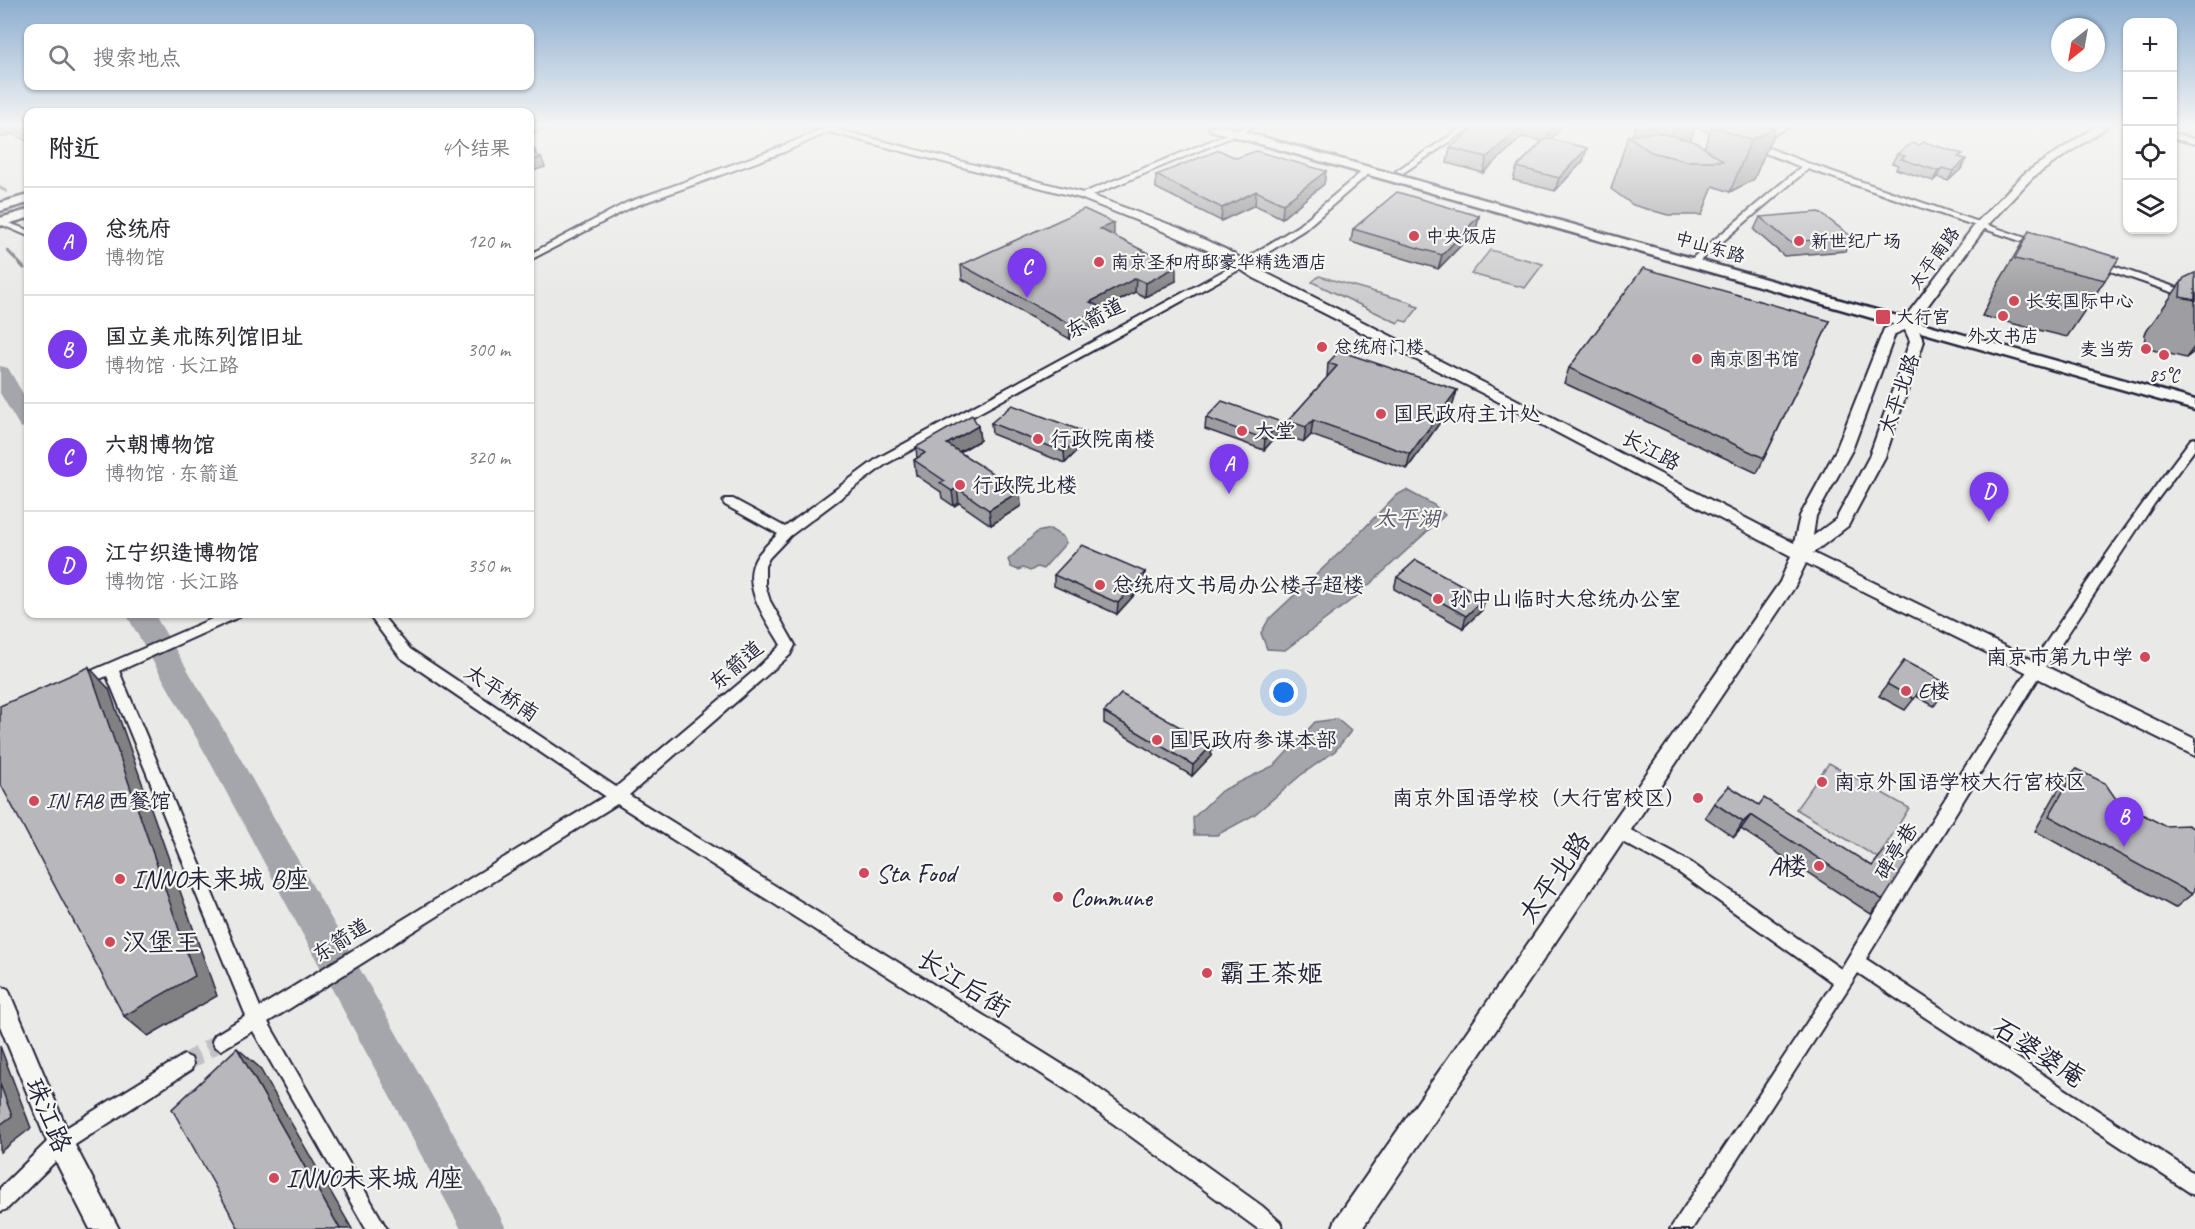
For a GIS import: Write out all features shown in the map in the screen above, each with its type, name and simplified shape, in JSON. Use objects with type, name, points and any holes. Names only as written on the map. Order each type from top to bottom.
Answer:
[{"type":"main road","name":"中山东路","points":[[1422,184],[1911,319],[2195,394]]},
{"type":"main road","name":"中山东路","points":[[1445,184],[1697,259]]},
{"type":"main road","name":"太平南路","points":[[1911,319],[1981,225],[2020,184]]},
{"type":"main road","name":"长江路","points":[[1084,196],[1186,237],[1243,264],[1259,275],[1801,554],[2195,748]]},
{"type":"main road","points":[[0,207],[24,200]]},
{"type":"main road","points":[[1,222],[24,215]]},
{"type":"main road","name":"中山东路","points":[[1911,319],[2195,405]]},
{"type":"main road","name":"太平北路","points":[[1346,1229],[1788,584],[1801,554],[1808,516],[1844,450],[1889,332],[1911,319],[1917,340],[1877,457],[1842,522],[1801,554]]},
{"type":"main road","name":"珠江路","points":[[0,997],[60,1143],[105,1229]]},
{"type":"street","points":[[534,255],[629,205],[687,184]]},
{"type":"street","points":[[1039,184],[1084,196],[1112,184]]},
{"type":"street","name":"东箭道","points":[[221,1041],[617,796],[785,651],[788,645],[763,601],[758,585],[759,566],[764,556],[786,533],[882,461],[1243,264],[1301,228],[1352,184]]},
{"type":"street","points":[[1697,259],[1785,184]]},
{"type":"street","points":[[1861,184],[2048,248]]},
{"type":"street","points":[[1,222],[24,231]]},
{"type":"street","points":[[2082,259],[2195,297]]},
{"type":"street","name":"碑亭巷","points":[[1680,1229],[1844,981],[1854,961],[2036,670],[2150,501],[2195,441]]},
{"type":"street","points":[[729,502],[786,533]]},
{"type":"street","points":[[70,686],[224,618]]},
{"type":"street","name":"太平桥南","points":[[377,618],[405,653],[617,796]]},
{"type":"street","points":[[111,668],[256,1019],[377,1229]]},
{"type":"street","name":"长江后街","points":[[617,796],[1077,1085],[1255,1213],[1273,1229]]},
{"type":"street","points":[[1619,832],[1684,867],[1844,981]]},
{"type":"street","name":"石婆婆庵","points":[[1854,961],[2195,1186]]},
{"type":"street","points":[[0,1202],[60,1143],[184,1064]]},
{"type":"shaded area","points":[[1490,250],[1543,264],[1525,288],[1471,274]]},
{"type":"shaded area","points":[[1319,276],[1413,303],[1412,305],[1419,307],[1407,322],[1400,320],[1398,323],[1312,282]]},
{"type":"shaded area","points":[[1829,763],[1909,808],[1878,858],[1796,809]]},
{"type":"water","name":"太平湖","points":[[1406,490],[1434,505],[1445,515],[1358,595],[1285,650],[1267,649],[1261,633],[1269,619],[1353,540],[1395,496]]},
{"type":"water","points":[[1050,529],[1063,537],[1066,543],[1043,569],[1037,567],[1030,571],[1011,567],[1008,560],[1037,532]]},
{"type":"water","points":[[1337,719],[1351,731],[1335,751],[1301,775],[1254,815],[1217,835],[1194,835],[1193,818],[1221,791],[1275,765],[1315,722]]},
{"type":"building","points":[[1175,184],[1309,184],[1283,204],[1256,191],[1222,208]]},
{"type":"building","name":"中央饭店","points":[[1397,192],[1479,216],[1442,255],[1353,229]]},
{"type":"building","points":[[1084,209],[1114,223],[1100,229],[1176,267],[1146,283],[1136,278],[1090,302],[1102,308],[1070,324],[961,265]]},
{"type":"building","points":[[1819,212],[1852,237],[1790,242],[1760,217]]},
{"type":"building","points":[[2029,231],[2119,258],[2105,280],[2015,259]]},
{"type":"building","name":"南京图书馆","points":[[1643,268],[1830,321],[1764,458],[1569,368]]},
{"type":"building","points":[[2195,273],[2195,300],[2180,297],[2181,283],[2184,278]]},
{"type":"building","points":[[1339,351],[1457,390],[1410,454],[1313,420],[1306,427],[1288,421],[1337,366],[1328,363]]},
{"type":"building","points":[[1222,401],[1281,422],[1265,439],[1206,418]]},
{"type":"building","points":[[1012,405],[1085,432],[1064,452],[991,423]]},
{"type":"building","points":[[972,415],[978,426],[947,444],[1020,491],[989,510],[957,488],[952,491],[940,483],[945,481],[914,460],[925,453],[916,447]]},
{"type":"building","name":"总统府文书局办公楼子超楼","points":[[1082,545],[1145,572],[1118,603],[1054,575]]},
{"type":"building","points":[[1416,560],[1485,598],[1466,616],[1397,577]]},
{"type":"building","points":[[1904,661],[1948,684],[1942,695],[1923,685],[1914,699],[1887,684]]},
{"type":"building","name":"INNO未来城 B座","points":[[89,667],[195,976],[124,1016],[0,783],[0,706]]},
{"type":"building","points":[[1121,694],[1212,745],[1193,765],[1104,712]]},
{"type":"building","points":[[2076,769],[2105,783],[2118,802],[2165,826],[2188,825],[2195,829],[2195,887],[2192,894],[2049,816]]},
{"type":"building","points":[[1729,786],[1759,805],[1764,798],[1872,866],[1888,846],[1909,859],[1883,900],[1751,815],[1743,822],[1714,803]]},
{"type":"building","name":"INNO未来城 A座","points":[[237,1048],[340,1229],[239,1229],[172,1109]]},
{"type":"building","points":[[0,1084],[12,1116],[0,1125]]},
{"type":"waterway","points":[[0,188],[6,191]]},
{"type":"waterway","points":[[8,251],[24,268]]},
{"type":"waterway","points":[[0,373],[24,415]]},
{"type":"waterway","points":[[142,618],[220,751],[484,1229]]},
{"type":"tunnel","points":[[0,214],[24,207]]},
{"type":"tunnel","points":[[184,1064],[221,1041]]},
{"type":"place","name":"中央饭店","points":[[1414,236]]},
{"type":"place","name":"新世纪广场","points":[[1799,241]]},
{"type":"place","name":"南京圣和府邸豪华精选酒店","points":[[1099,262]]},
{"type":"place","name":"六朝博物馆","points":[[1027,298]]},
{"type":"place","name":"长安国际中心","points":[[2014,301]]},
{"type":"place","name":"外文书店","points":[[2003,316]]},
{"type":"place","name":"大行宫","points":[[1883,317]]},
{"type":"place","name":"总统府门楼","points":[[1322,347]]},
{"type":"place","name":"麦当劳","points":[[2146,349]]},
{"type":"place","name":"85°C","points":[[2164,355]]},
{"type":"place","name":"南京图书馆","points":[[1697,359]]},
{"type":"place","name":"国民政府主计处","points":[[1381,414]]},
{"type":"place","name":"大堂","points":[[1242,431]]},
{"type":"place","name":"行政院南楼","points":[[1038,439]]},
{"type":"place","name":"行政院北楼","points":[[960,485]]},
{"type":"place","name":"总统府","points":[[1229,494]]},
{"type":"place","name":"江宁织造博物馆","points":[[1989,522]]},
{"type":"place","name":"总统府文书局办公楼子超楼","points":[[1100,585]]},
{"type":"place","name":"孙中山临时大总统办公室","points":[[1438,599]]},
{"type":"place","name":"南京市第九中学","points":[[2145,657]]},
{"type":"place","name":"E楼","points":[[1906,691]]},
{"type":"place","name":"国民政府参谋本部","points":[[1157,740]]},
{"type":"place","name":"南京外国语学校大行宫校区","points":[[1822,782]]},
{"type":"place","name":"南京外国语学校（大行宫校区）","points":[[1698,798]]},
{"type":"place","name":"IN FAB 西餐馆","points":[[34,801]]},
{"type":"place","name":"国立美术陈列馆旧址","points":[[2124,847]]},
{"type":"place","name":"A楼","points":[[1819,866]]},
{"type":"place","name":"Sta Food","points":[[864,873]]},
{"type":"place","name":"INNO未来城 B座","points":[[120,879]]},
{"type":"place","name":"Commune","points":[[1058,897]]},
{"type":"place","name":"汉堡王","points":[[110,942]]},
{"type":"place","name":"霸王茶姬","points":[[1207,973]]},
{"type":"place","name":"INNO未来城 A座","points":[[274,1178]]}]
